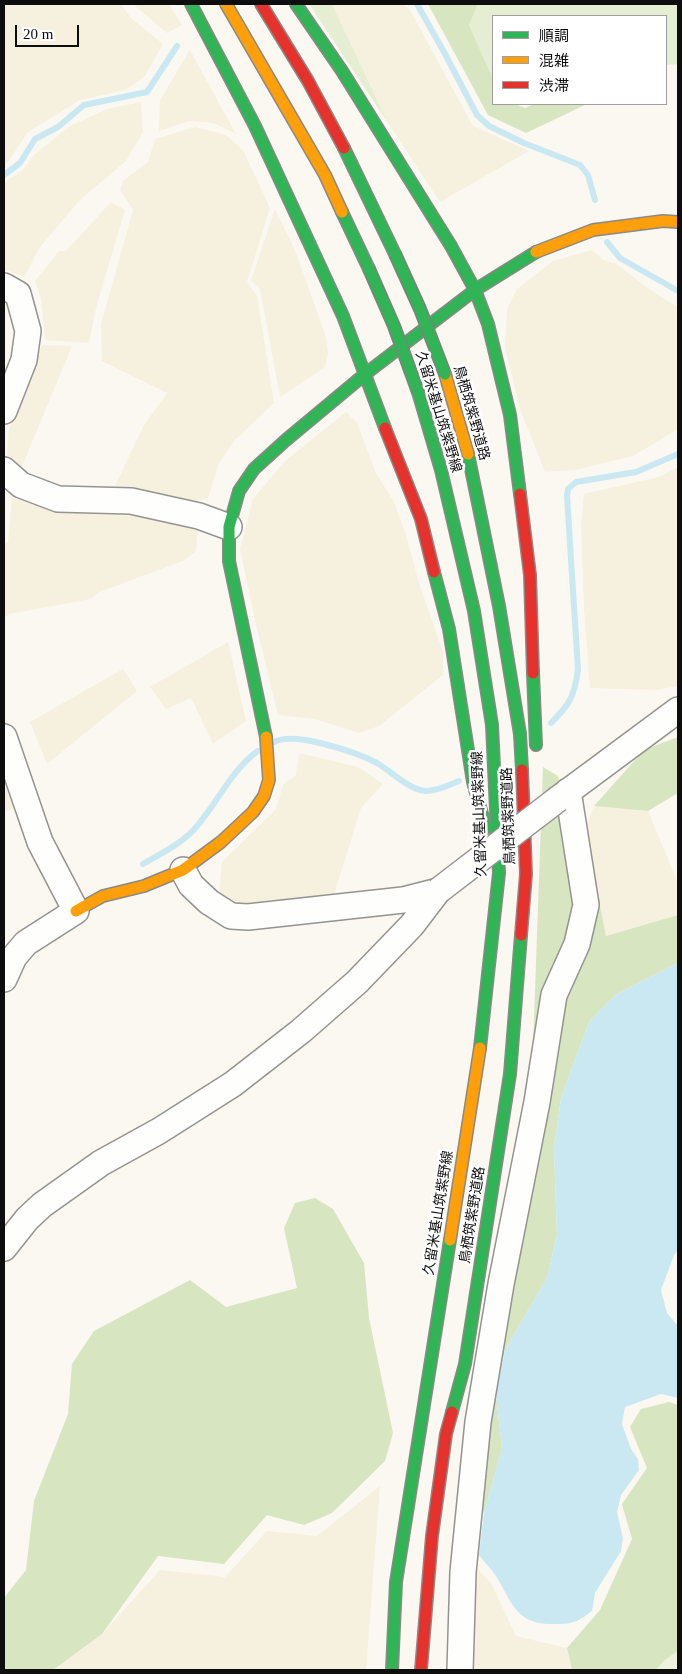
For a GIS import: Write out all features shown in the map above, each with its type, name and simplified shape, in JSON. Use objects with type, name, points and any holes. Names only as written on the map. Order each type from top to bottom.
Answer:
[{"type":"main road","points":[[192,4],[255,126],[343,316],[421,519],[449,629],[473,782],[499,874]]},
{"type":"main road","name":"久留米基山筑紫野線","points":[[226,4],[325,175],[394,326],[418,392],[441,470],[474,611],[492,725],[499,874],[478,1071],[396,1582],[392,1670]]},
{"type":"main road","name":"鳥栖筑紫野道路","points":[[261,4],[308,81],[356,170],[420,308],[446,374],[472,472],[499,606],[520,734],[526,874],[510,1074],[465,1364],[446,1434],[432,1536],[421,1670]]},
{"type":"main road","points":[[296,4],[342,71],[451,246],[475,290],[488,324],[511,424],[530,575],[537,738],[535,757]]},
{"type":"main road","points":[[76,911],[103,896],[144,886],[183,870],[221,842],[254,812],[264,796],[269,780],[266,733],[229,561],[229,527],[239,491],[254,469],[364,374],[475,290],[530,254],[593,230],[664,221],[678,222]]},
{"type":"main road","points":[[526,874],[534,776]]},
{"type":"street","points":[[4,286],[18,294],[28,332],[24,360],[4,411]]},
{"type":"street","points":[[4,470],[21,485],[58,499],[131,501],[198,516],[229,527]]},
{"type":"street","points":[[4,1248],[27,1219],[42,1205],[101,1162],[159,1131],[233,1084],[294,1037],[364,975],[412,925],[438,890],[678,710]]},
{"type":"street","points":[[4,737],[40,842],[76,911],[26,943],[14,957],[4,980]]},
{"type":"street","points":[[460,1670],[463,1572],[481,1404],[503,1274],[537,1102],[554,995],[577,944],[586,905],[563,795]]},
{"type":"street","points":[[183,870],[191,885],[209,902],[232,916],[248,918],[403,900],[438,890]]},
{"type":"shaded area","points":[[4,4],[121,4],[131,18],[163,44],[145,76],[126,90],[80,100],[28,132],[4,165]]},
{"type":"shaded area","points":[[133,4],[169,4],[182,25],[167,33]]},
{"type":"shaded area","points":[[332,4],[403,4],[410,10],[473,126],[529,151],[440,202],[388,123]]},
{"type":"shaded area","points":[[190,50],[236,134],[214,123],[189,121],[159,131],[160,100]]},
{"type":"shaded area","points":[[141,102],[143,132],[126,161],[80,200],[40,247],[24,277],[4,269],[4,182],[22,171],[34,155],[70,126],[107,109]]},
{"type":"shaded area","points":[[195,127],[226,135],[243,150],[270,208],[247,282],[257,296],[274,403],[234,441],[219,463],[208,498],[197,501],[163,499],[113,490],[144,425],[167,393],[102,361],[101,324],[133,210],[120,190],[123,181],[148,162],[155,139]]},
{"type":"shaded area","points":[[111,202],[125,210],[96,308],[89,343],[45,340],[41,299],[35,281],[59,251],[66,251]]},
{"type":"shaded area","points":[[275,209],[295,250],[326,337],[328,354],[325,367],[280,397],[260,289],[251,280]]},
{"type":"shaded area","points":[[592,250],[603,260],[615,263],[656,294],[678,307],[678,429],[633,456],[575,470],[545,472],[520,409],[505,348],[507,309],[517,289],[553,261]]},
{"type":"shaded area","points":[[42,345],[72,346],[20,471],[14,469],[7,457],[9,428]]},
{"type":"shaded area","points":[[346,412],[357,423],[376,473],[394,502],[443,652],[443,675],[379,726],[359,733],[315,719],[278,715],[240,549],[253,499],[285,461]]},
{"type":"shaded area","points":[[678,467],[678,686],[657,690],[590,688],[584,609],[581,524],[584,494],[659,477]]},
{"type":"shaded area","points":[[12,498],[60,512],[145,517],[173,522],[198,530],[196,551],[183,561],[99,592],[91,599],[9,614],[4,618],[4,545],[8,542]]},
{"type":"shaded area","points":[[228,642],[246,721],[213,744],[191,698],[166,709],[150,687]]},
{"type":"shaded area","points":[[123,669],[137,691],[47,764],[30,722]]},
{"type":"shaded area","points":[[299,753],[358,767],[383,784],[361,808],[333,898],[246,906],[219,894],[222,862],[276,809],[283,785],[296,775]]},
{"type":"shaded area","points":[[4,759],[17,808],[4,812]]},
{"type":"shaded area","points":[[594,806],[648,811],[678,883],[678,915],[606,936],[585,829]]},
{"type":"shaded area","points":[[380,1486],[366,1670],[53,1670],[102,1634],[160,1570],[225,1577],[267,1531],[317,1536]]},
{"type":"shaded area","points":[[473,1564],[491,1583],[516,1636],[567,1648],[572,1670],[467,1670]]},
{"type":"green space","points":[[309,4],[332,4],[388,123]]},
{"type":"green space","points":[[428,4],[478,4],[469,25],[492,77],[492,105],[518,105],[525,108],[532,105],[585,105],[526,133],[488,115]]},
{"type":"green space","points":[[478,4],[678,4],[678,64],[667,65],[667,15],[492,15],[492,77],[469,25]]},
{"type":"green space","points":[[678,737],[678,793],[648,811],[594,806],[644,750]]},
{"type":"green space","points":[[543,767],[558,776],[569,825],[585,829],[606,936],[678,915],[678,963],[617,994],[589,1022],[561,1098],[554,1148],[557,1235],[547,1278],[505,1350],[496,1394],[502,1449],[484,1513],[464,1502],[531,1103]]},
{"type":"green space","points":[[315,1198],[333,1209],[364,1263],[369,1318],[393,1433],[385,1461],[332,1513],[304,1525],[267,1515],[224,1564],[158,1556],[102,1634],[53,1670],[4,1670],[4,1598],[26,1570],[34,1501],[68,1414],[72,1364],[94,1331],[190,1280],[226,1307],[297,1288],[284,1228],[295,1203]]},
{"type":"green space","points":[[669,1402],[678,1405],[678,1651],[664,1661],[656,1670],[572,1670],[567,1648],[600,1610],[632,1539],[622,1504],[647,1468],[630,1427],[641,1409]]},
{"type":"green space","points":[[678,1651],[678,1670],[656,1670],[664,1661]]},
{"type":"water","points":[[678,963],[678,1250],[674,1255],[661,1290],[667,1313],[678,1326],[678,1398],[661,1394],[625,1407],[622,1424],[631,1449],[638,1459],[639,1470],[621,1495],[617,1512],[623,1538],[621,1551],[595,1593],[592,1611],[570,1623],[553,1624],[531,1621],[523,1616],[511,1603],[494,1573],[479,1555],[484,1513],[502,1449],[496,1394],[505,1350],[547,1278],[557,1235],[554,1148],[561,1098],[589,1022],[617,994]]},
{"type":"waterway","points":[[417,4],[477,115],[489,126],[524,143],[580,165],[588,175],[595,200]]},
{"type":"waterway","points":[[4,175],[20,163],[35,139],[58,127],[84,105],[147,92],[177,46]]},
{"type":"waterway","points":[[607,242],[620,258],[678,291]]},
{"type":"waterway","points":[[551,723],[570,700],[578,670],[568,489],[576,482],[636,472],[678,454]]},
{"type":"waterway","points":[[274,742],[283,739],[296,739],[325,744],[377,763],[407,784],[420,790],[435,790],[459,781]]},
{"type":"waterway","points":[[143,864],[185,838],[205,817],[240,767],[258,751]]},
{"type":"traffic: fast","points":[[191,4],[255,126],[343,316],[385,428]]},
{"type":"traffic: fast","points":[[296,4],[342,71],[451,246],[475,290],[488,324],[510,415],[520,494]]},
{"type":"traffic: fast","points":[[344,148],[395,254]]},
{"type":"traffic: fast","points":[[342,212],[369,269]]},
{"type":"traffic: fast","points":[[266,737],[229,561],[229,527],[239,491],[254,469],[364,375],[475,290],[536,252]]},
{"type":"traffic: fast","points":[[395,254],[420,309],[445,374]]},
{"type":"traffic: fast","points":[[369,269],[394,326],[418,392]]},
{"type":"traffic: fast","points":[[418,392],[441,470],[474,611],[492,725],[499,873],[480,1048]]},
{"type":"traffic: fast","points":[[468,454],[499,606],[520,734],[522,770]]},
{"type":"traffic: fast","points":[[434,572],[449,629],[473,782],[486,828]]},
{"type":"traffic: fast","points":[[533,673],[536,745]]},
{"type":"traffic: fast","points":[[452,1412],[465,1364],[510,1074],[521,935]]},
{"type":"traffic: fast","points":[[392,1670],[396,1582],[450,1240]]},
{"type":"traffic: slow","points":[[226,4],[325,175],[342,212]]},
{"type":"traffic: slow","points":[[536,252],[593,230],[663,221],[678,222]]},
{"type":"traffic: slow","points":[[445,374],[468,454]]},
{"type":"traffic: slow","points":[[76,911],[103,896],[144,886],[183,870],[221,842],[253,812],[264,796],[269,780],[266,737]]},
{"type":"traffic: slow","points":[[450,1240],[480,1048]]},
{"type":"traffic: jam","points":[[261,4],[308,81],[344,148]]},
{"type":"traffic: jam","points":[[385,428],[421,519],[434,572]]},
{"type":"traffic: jam","points":[[520,494],[530,575],[533,673]]},
{"type":"traffic: jam","points":[[521,935],[526,874],[522,770]]},
{"type":"traffic: jam","points":[[421,1670],[432,1536],[446,1434],[452,1412]]}]
